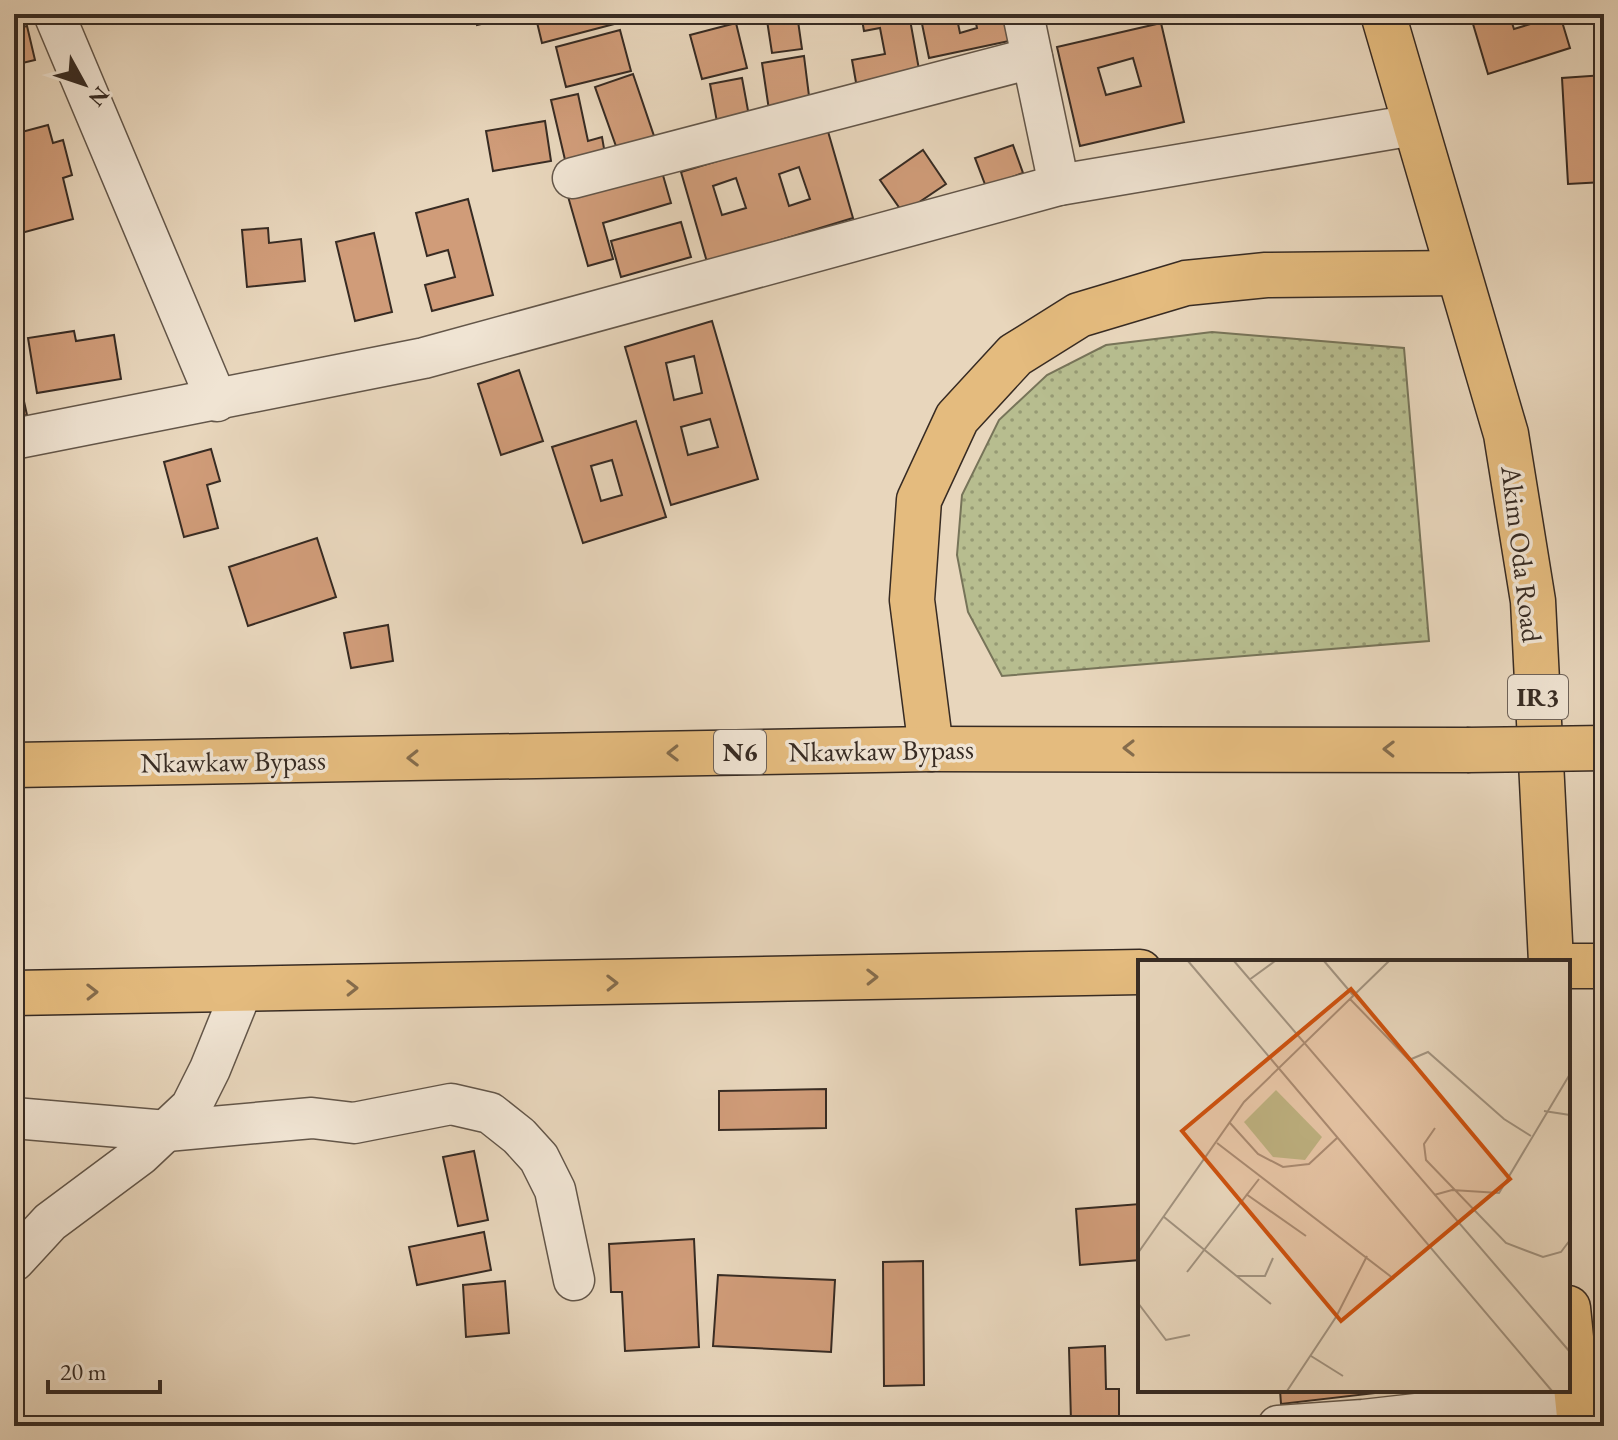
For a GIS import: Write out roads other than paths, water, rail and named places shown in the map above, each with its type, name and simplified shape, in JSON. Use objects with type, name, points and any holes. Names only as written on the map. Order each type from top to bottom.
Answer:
[{"type":"main road","name":"IR3","points":[[1383,14],[1458,273]]},
{"type":"main road","name":"Akim Oda Road","points":[[1458,273],[1506,434],[1533,601],[1551,960]]},
{"type":"main road","points":[[931,749],[912,600],[919,500],[957,418],[1015,355],[1079,315],[1186,283],[1266,275],[1458,273]]},
{"type":"main road","name":"Nkawkaw Bypass","points":[[14,765],[931,749],[1604,748]]},
{"type":"main road","points":[[1570,966],[1604,966]]},
{"type":"main road","points":[[14,993],[1138,972]]},
{"type":"main road","points":[[1570,1327],[1579,1411]]},
{"type":"street","points":[[54,14],[217,401]]},
{"type":"street","points":[[1023,14],[1059,185]]},
{"type":"street","points":[[573,178],[1032,58]]},
{"type":"street","points":[[14,439],[424,358],[1059,185],[1414,125]]},
{"type":"street","points":[[14,1261],[50,1222],[140,1155],[191,1107],[242,990]]},
{"type":"street","points":[[14,1118],[167,1131],[312,1118],[354,1123],[451,1104],[490,1113],[519,1136],[539,1158],[555,1190],[574,1280]]},
{"type":"street","points":[[1278,1426],[1579,1411]]}]
